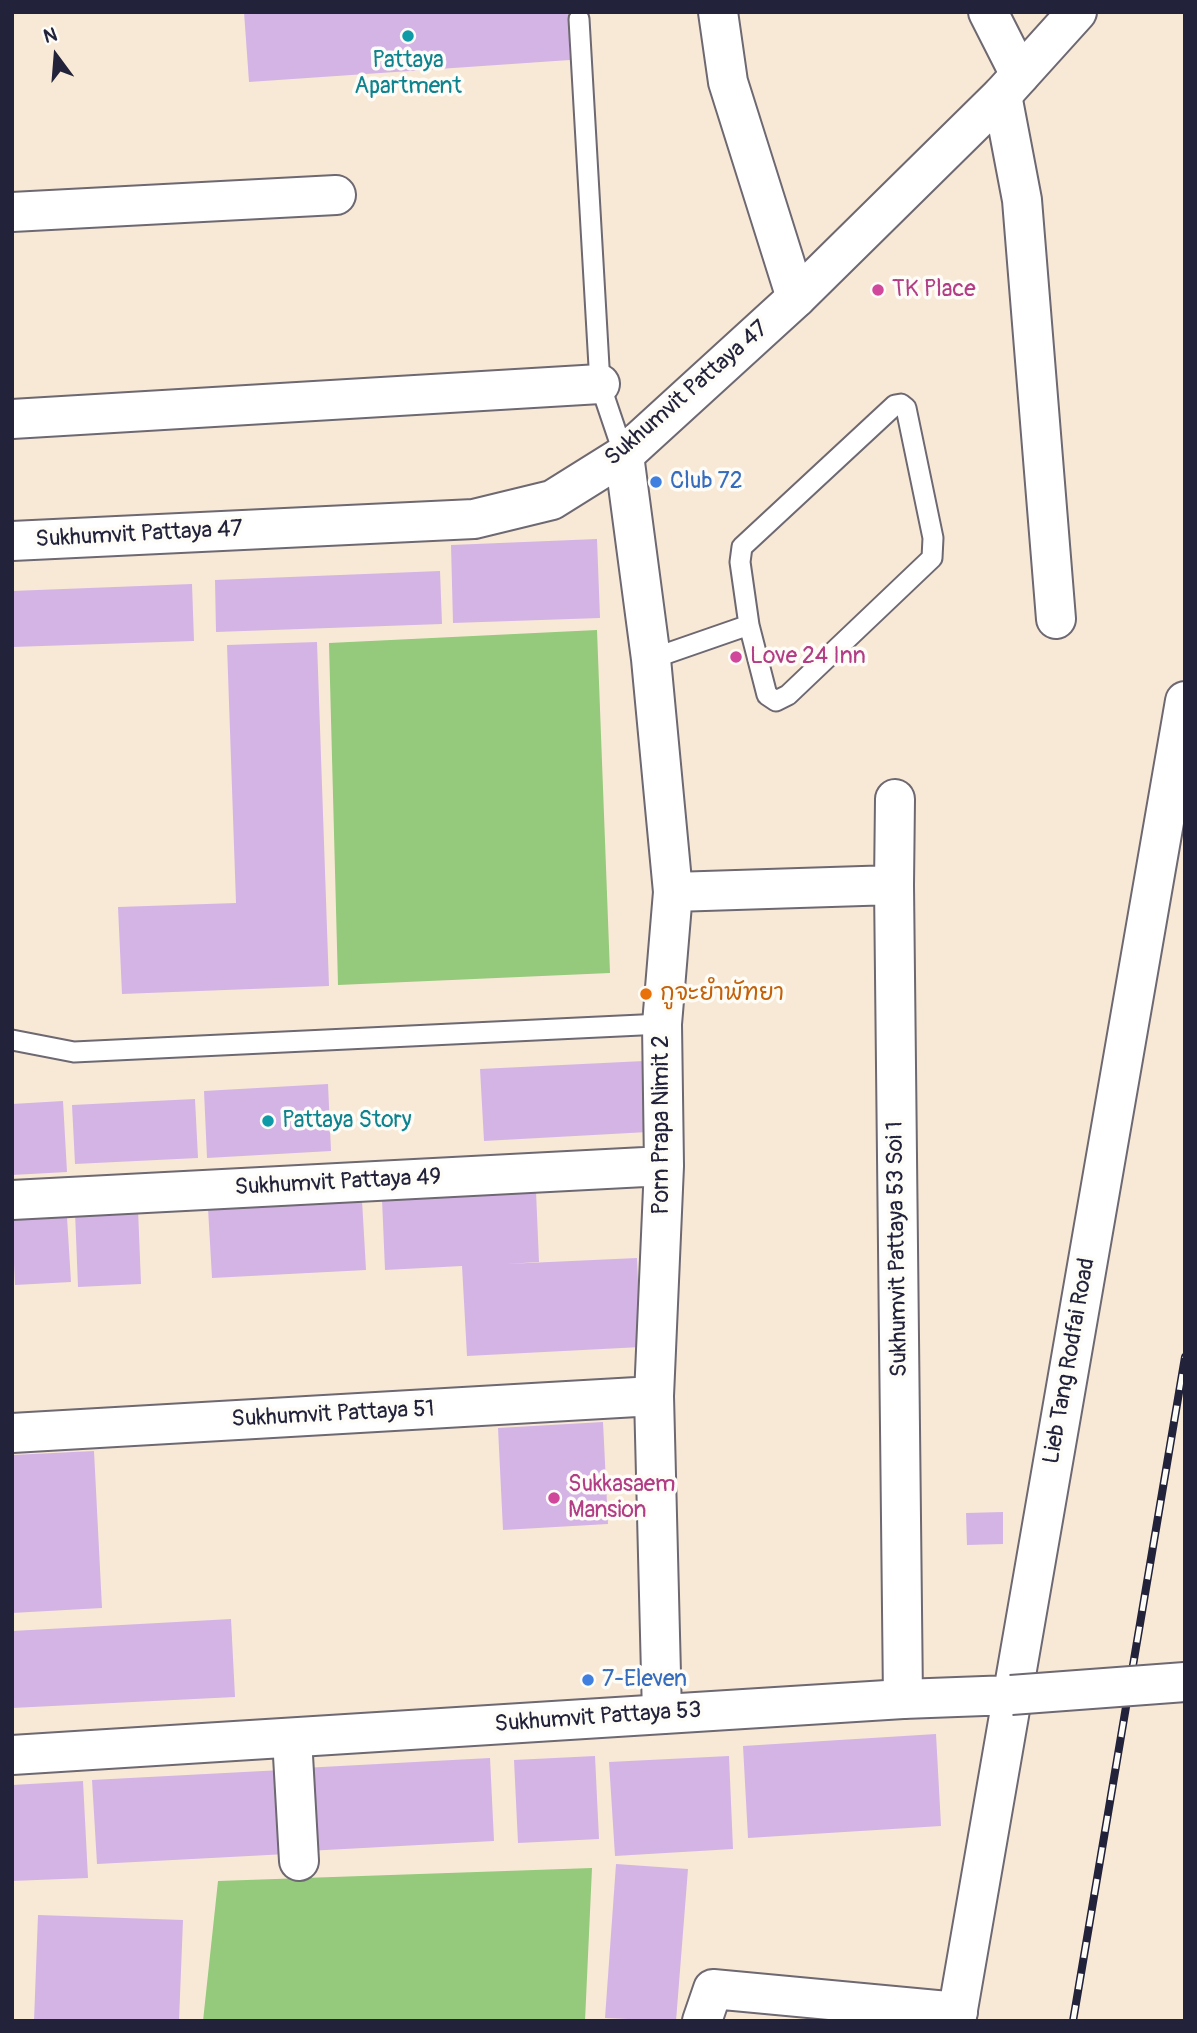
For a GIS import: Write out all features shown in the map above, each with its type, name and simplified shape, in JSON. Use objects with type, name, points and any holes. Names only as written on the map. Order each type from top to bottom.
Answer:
[{"type":"street","points":[[718,12],[728,82],[796,298]]},
{"type":"street","points":[[988,12],[1011,85],[1056,619]]},
{"type":"street","name":"Sukhumvit Pattaya 47","points":[[12,541],[474,519],[552,500],[624,455],[796,298],[1011,85],[1077,12]]},
{"type":"street","points":[[12,212],[335,195]]},
{"type":"street","points":[[12,419],[600,384]]},
{"type":"street","name":"Porn Prapa Nimit 2","points":[[624,455],[651,659],[673,892],[662,1024],[664,1166],[654,1396],[662,1714]]},
{"type":"street","name":"Lieb Tang Rodfai Road","points":[[957,2016],[1185,701]]},
{"type":"street","name":"Sukhumvit Pattaya 53 Soi 1","points":[[895,799],[903,1699]]},
{"type":"street","points":[[673,892],[894,885]]},
{"type":"street","name":"Sukhumvit Pattaya 49","points":[[12,1200],[664,1166]]},
{"type":"street","name":"Sukhumvit Pattaya 51","points":[[12,1433],[654,1396]]},
{"type":"street","name":"Sukhumvit Pattaya 53","points":[[12,1755],[903,1699],[1012,1695],[1185,1682]]},
{"type":"street","points":[[292,1738],[299,1861]]},
{"type":"street","points":[[702,2021],[713,1989],[957,2016]]},
{"type":"lane","points":[[579,19],[600,384],[624,455]]},
{"type":"lane","points":[[901,404],[906,408],[931,525],[935,548],[932,558],[788,695],[776,701],[767,695],[749,625],[740,562],[742,547],[895,405],[901,404]]},
{"type":"lane","points":[[651,659],[749,625]]},
{"type":"lane","points":[[12,1040],[74,1052],[662,1024]]},
{"type":"green space","points":[[597,630],[610,973],[338,985],[329,643]]},
{"type":"green space","points":[[592,1868],[585,2021],[203,2021],[218,1881]]},
{"type":"building","name":"Pattaya Apartment","points":[[244,12],[568,12],[570,60],[249,82]]},
{"type":"building","points":[[597,539],[600,618],[453,623],[451,545]]},
{"type":"building","points":[[440,571],[442,624],[216,632],[215,580]]},
{"type":"building","points":[[192,584],[194,641],[12,647],[12,591]]},
{"type":"building","points":[[317,642],[329,986],[122,994],[118,907],[236,903],[227,645]]},
{"type":"building","points":[[644,1061],[648,1132],[484,1141],[480,1069]]},
{"type":"building","name":"Pattaya Story","points":[[328,1084],[331,1151],[207,1158],[204,1091]]},
{"type":"building","points":[[195,1099],[198,1158],[75,1164],[72,1105]]},
{"type":"building","points":[[63,1101],[67,1172],[12,1175],[12,1104]]},
{"type":"building","points":[[536,1191],[539,1262],[506,1264],[637,1258],[641,1347],[467,1356],[462,1266],[385,1270],[382,1199]]},
{"type":"building","points":[[362,1200],[366,1270],[212,1278],[208,1208]]},
{"type":"building","points":[[138,1209],[141,1284],[78,1287],[75,1212]]},
{"type":"building","points":[[67,1217],[71,1282],[15,1285],[12,1220]]},
{"type":"building","name":"Sukkasaem Mansion","points":[[603,1422],[608,1524],[503,1530],[498,1428]]},
{"type":"building","points":[[94,1451],[102,1608],[12,1613],[12,1455]]},
{"type":"building","points":[[1003,1512],[1003,1544],[967,1545],[966,1513]]},
{"type":"building","points":[[231,1619],[235,1697],[12,1708],[12,1631]]},
{"type":"building","points":[[936,1734],[941,1826],[748,1838],[743,1746]]},
{"type":"building","points":[[595,1756],[599,1839],[518,1843],[514,1760]]},
{"type":"building","points":[[729,1756],[733,1849],[615,1856],[609,1762]]},
{"type":"building","points":[[490,1758],[494,1841],[307,1851],[303,1768]]},
{"type":"building","points":[[282,1770],[287,1854],[97,1864],[92,1780]]},
{"type":"building","points":[[83,1781],[88,1878],[12,1881],[12,1785]]},
{"type":"building","points":[[616,1864],[688,1869],[676,2021],[605,2018]]},
{"type":"building","points":[[38,1915],[183,1920],[179,2021],[34,2021]]},
{"type":"railway","points":[[1073,2021],[1185,1357]]},
{"type":"place","name":"Pattaya Apartment","points":[[408,36]]},
{"type":"place","name":"TK Place","points":[[878,290]]},
{"type":"place","name":"Club 72","points":[[656,482]]},
{"type":"place","name":"Love 24 Inn","points":[[736,657]]},
{"type":"place","name":"กูจะยำพัทยา","points":[[646,994]]},
{"type":"place","name":"Pattaya Story","points":[[268,1121]]},
{"type":"place","name":"Sukkasaem Mansion","points":[[554,1498]]},
{"type":"place","name":"7-Eleven","points":[[588,1680]]}]
